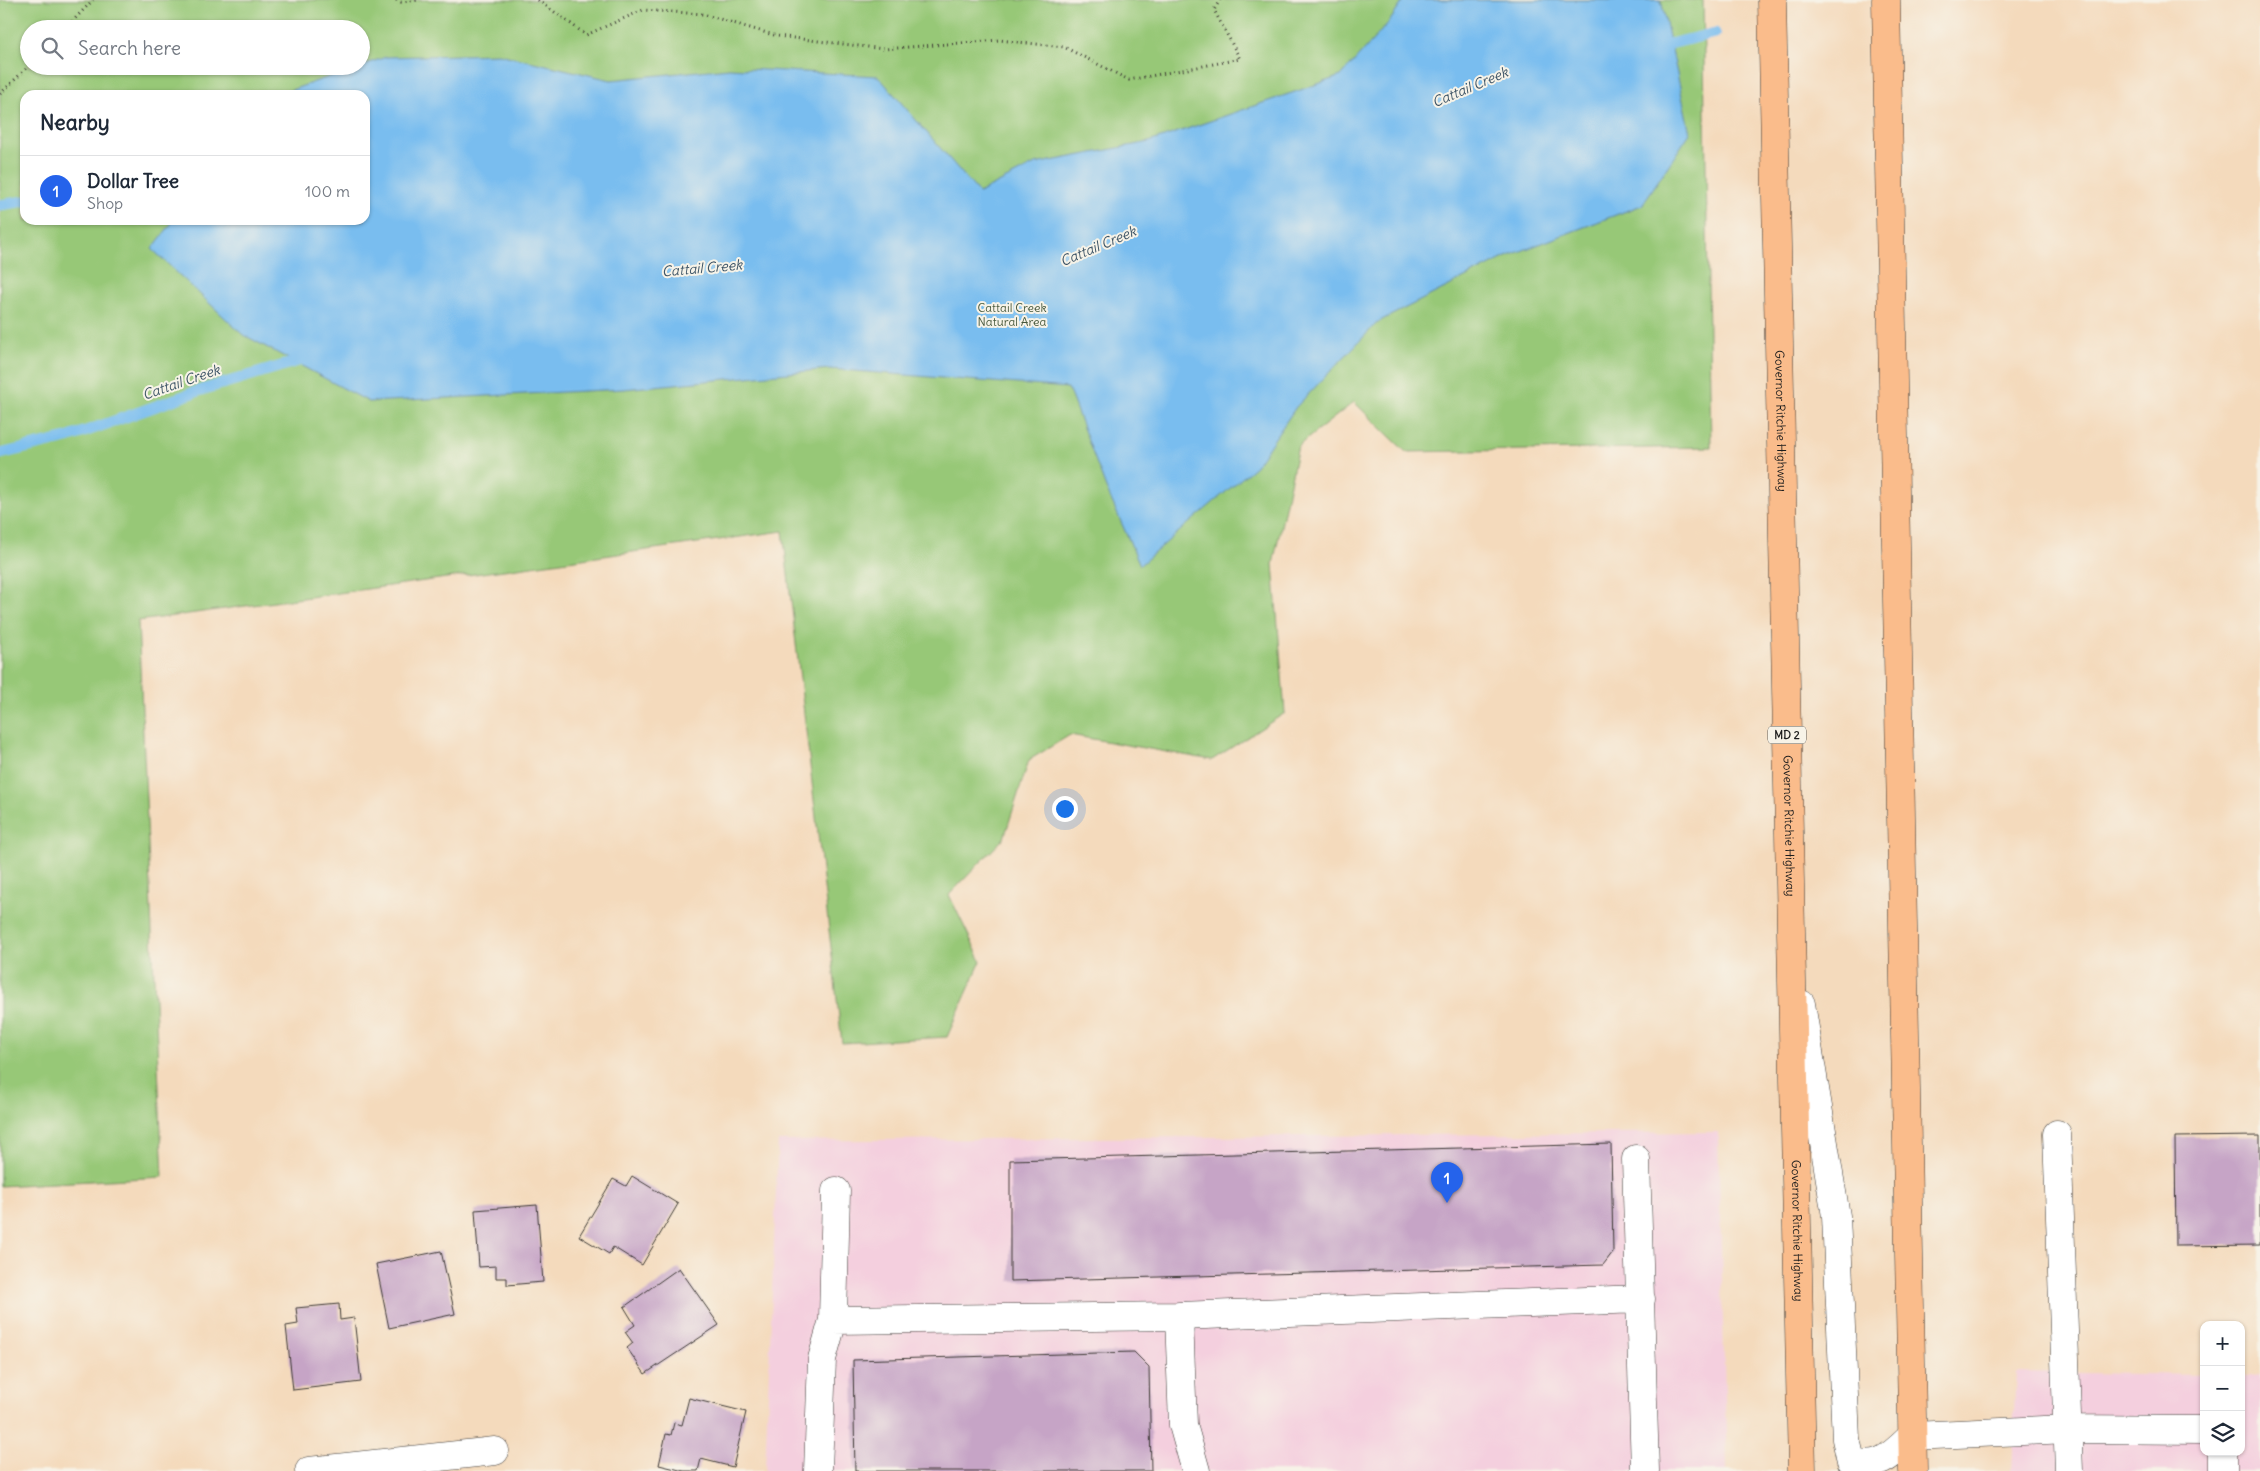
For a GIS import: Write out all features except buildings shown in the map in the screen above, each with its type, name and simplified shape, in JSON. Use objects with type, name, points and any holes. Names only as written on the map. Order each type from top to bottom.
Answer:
[{"type":"highway","name":"Governor Ritchie Highway","points":[[1772,0],[1802,1471]]},
{"type":"highway","points":[[1886,0],[1913,1471]]},
{"type":"street","points":[[1791,946],[1836,1216],[1848,1456],[1857,1466],[1866,1470],[1876,1469],[1912,1436],[2068,1429],[2200,1430]]},
{"type":"street","points":[[2057,1134],[2069,1471]]},
{"type":"street","points":[[1636,1159],[1645,1471]]},
{"type":"street","points":[[818,1471],[822,1359],[833,1320],[836,1191]]},
{"type":"street","points":[[833,1320],[1179,1316],[1641,1300]]},
{"type":"street","points":[[1179,1316],[1183,1425],[1196,1471]]},
{"type":"street","points":[[309,1471],[495,1451]]},
{"type":"street","points":[[2223,1456],[2223,1471]]},
{"type":"path","points":[[74,20],[93,0]]},
{"type":"path","points":[[396,0],[401,2],[419,0]]},
{"type":"path","points":[[538,0],[586,34],[643,10],[703,14],[777,36],[884,49],[998,40],[1064,47],[1129,80],[1240,59],[1214,10],[1220,0]]},
{"type":"path","points":[[0,94],[20,75]]},
{"type":"shaded area","points":[[1718,1132],[1727,1471],[765,1471],[778,1141]]},
{"type":"shaded area","points":[[2016,1372],[2200,1375],[2200,1456],[2245,1456],[2245,1376],[2260,1376],[2260,1471],[2011,1471]]},
{"type":"green space","name":"Cattail Creek Natural Area","points":[[0,0],[1703,0],[1711,447],[1406,452],[1354,402],[1298,446],[1273,564],[1285,713],[1212,760],[1070,735],[1029,760],[1004,838],[949,895],[981,961],[947,1037],[842,1043],[783,531],[138,621],[163,1177],[0,1186]]},
{"type":"water","points":[[1404,0],[1661,0],[1690,133],[1642,205],[1508,256],[1378,322],[1296,407],[1256,466],[1140,565],[1106,488],[1068,388],[829,369],[624,389],[369,402],[242,334],[152,249],[170,225],[370,225],[370,90],[291,90],[334,75],[370,75],[370,63],[386,57],[499,54],[611,80],[729,68],[878,76],[979,193],[1035,164],[1149,142],[1341,76],[1389,22]]},
{"type":"waterway","name":"Cattail Creek","points":[[1657,47],[1715,33]]},
{"type":"waterway","name":"Cattail Creek","points":[[0,205],[20,202]]},
{"type":"waterway","name":"Cattail Creek","points":[[0,454],[67,438],[198,391],[308,358]]},
{"type":"place","name":"Dollar Tree","points":[[1447,1203]]}]
